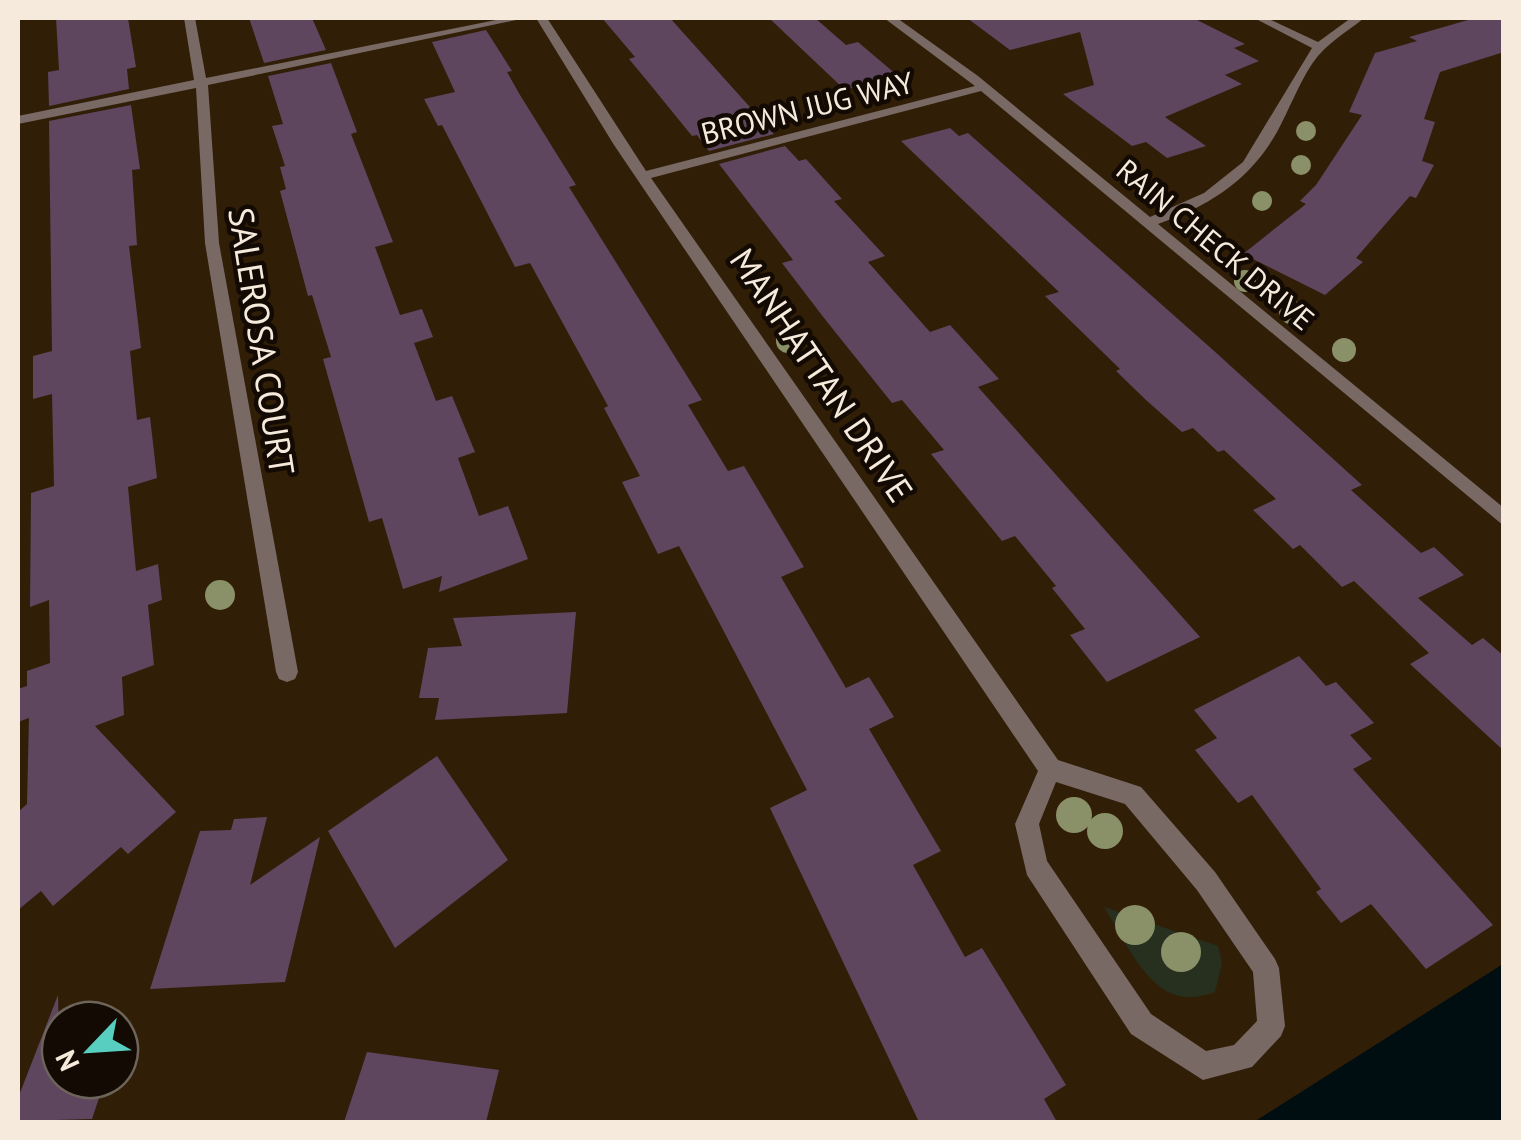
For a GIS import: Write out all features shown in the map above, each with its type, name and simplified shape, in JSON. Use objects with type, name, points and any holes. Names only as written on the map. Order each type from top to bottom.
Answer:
[{"type":"street","name":"SALEROSA COURT","points":[[188,18],[201,82],[212,244],[288,672]]},
{"type":"street","points":[[18,120],[520,18]]},
{"type":"street","name":"MANHATTAN DRIVE","points":[[542,18],[642,176],[1050,769]]},
{"type":"street","name":"RAIN CHECK DRIVE","points":[[890,18],[984,87],[1504,519]]},
{"type":"street","points":[[1259,18],[1316,44]]},
{"type":"street","points":[[1148,223],[1194,204],[1225,186],[1248,165],[1316,44],[1358,18]]},
{"type":"street","name":"BROWN JUG WAY","points":[[642,176],[984,87]]},
{"type":"street","points":[[1050,769],[1132,794],[1206,881],[1266,968],[1271,1026],[1242,1056],[1203,1066],[1141,1024],[1036,866],[1027,824],[1050,769]]},
{"type":"green space","points":[[1104,907],[1218,946],[1222,963],[1215,992],[1194,997],[1176,995],[1160,987],[1135,959]]},
{"type":"shaded area","points":[[1503,964],[1503,1122],[1254,1122]]},
{"type":"building","points":[[56,18],[128,18],[136,67],[127,69],[129,89],[49,106],[48,72],[59,70]]},
{"type":"building","points":[[249,18],[312,18],[326,50],[264,63]]},
{"type":"building","points":[[602,18],[670,18],[774,134],[709,151],[629,59],[635,57]]},
{"type":"building","points":[[769,18],[815,18],[846,45],[858,42],[898,76],[845,90]]},
{"type":"building","points":[[967,18],[1193,18],[1245,44],[1234,48],[1259,61],[1225,75],[1242,84],[1165,117],[1206,146],[1167,158],[1146,142],[1132,146],[1063,94],[1094,85],[1080,32],[1010,50]]},
{"type":"building","points":[[1475,18],[1504,18],[1504,52],[1440,72],[1424,119],[1435,122],[1422,161],[1434,165],[1416,198],[1410,196],[1356,258],[1363,262],[1325,295],[1243,254],[1306,204],[1300,201],[1316,185],[1362,115],[1349,112],[1375,53],[1417,41],[1409,37]]},
{"type":"building","points":[[486,30],[512,71],[507,72],[520,95],[576,185],[569,187],[702,400],[688,405],[728,471],[744,466],[804,567],[781,577],[846,688],[869,677],[894,717],[869,729],[941,851],[913,865],[965,957],[982,948],[1066,1085],[1044,1099],[1057,1122],[919,1122],[770,808],[807,790],[679,546],[658,554],[622,482],[640,476],[604,408],[608,406],[530,263],[515,267],[442,125],[438,126],[424,99],[455,92],[432,42]]},
{"type":"building","points":[[331,63],[357,132],[351,134],[393,242],[375,247],[400,315],[422,309],[433,337],[414,343],[436,401],[452,396],[475,452],[458,458],[479,516],[508,506],[528,559],[439,592],[442,576],[403,589],[382,518],[369,522],[323,359],[331,357],[312,295],[308,296],[280,191],[286,189],[280,167],[285,166],[272,126],[283,124],[268,76]]},
{"type":"building","points":[[131,105],[140,169],[132,170],[137,245],[129,246],[141,348],[130,351],[137,420],[150,417],[157,478],[128,487],[136,571],[158,564],[162,600],[148,605],[154,665],[122,677],[124,715],[95,726],[176,812],[128,854],[121,847],[53,906],[41,891],[18,910],[18,812],[27,804],[29,718],[18,722],[18,689],[27,686],[27,671],[50,663],[49,600],[30,607],[31,493],[54,486],[52,394],[33,399],[33,356],[52,351],[49,121]]},
{"type":"building","points":[[950,128],[959,136],[968,133],[1213,350],[1362,485],[1351,490],[1421,553],[1434,547],[1464,575],[1418,598],[1472,645],[1483,638],[1504,656],[1504,751],[1410,664],[1429,653],[1354,581],[1342,587],[1300,545],[1293,549],[1253,510],[1276,499],[1224,450],[1218,452],[1193,428],[1182,432],[1146,400],[1045,296],[1059,292],[901,141]]},
{"type":"building","points":[[785,146],[799,161],[806,159],[842,199],[834,201],[885,256],[868,262],[930,332],[950,325],[999,379],[978,387],[1200,637],[1107,682],[1070,635],[1085,629],[1052,588],[1056,586],[1015,536],[1002,541],[931,454],[944,450],[902,400],[892,403],[824,318],[782,263],[793,260],[719,164]]},
{"type":"building","points":[[576,612],[567,713],[435,720],[439,698],[419,698],[428,648],[462,646],[453,618]]},
{"type":"building","points":[[1299,656],[1326,686],[1336,682],[1374,723],[1350,735],[1372,759],[1353,769],[1493,925],[1426,969],[1371,904],[1341,923],[1252,795],[1238,803],[1195,750],[1217,738],[1194,710]]},
{"type":"building","points":[[437,756],[508,860],[395,948],[328,831]]},
{"type":"building","points":[[267,817],[250,885],[320,837],[285,982],[150,989],[200,831],[231,830],[234,819]]},
{"type":"building","points":[[40,1041],[40,1100],[98,1100],[92,1119],[18,1121],[18,1098]]},
{"type":"building","points":[[367,1052],[499,1070],[486,1122],[344,1122]]}]
